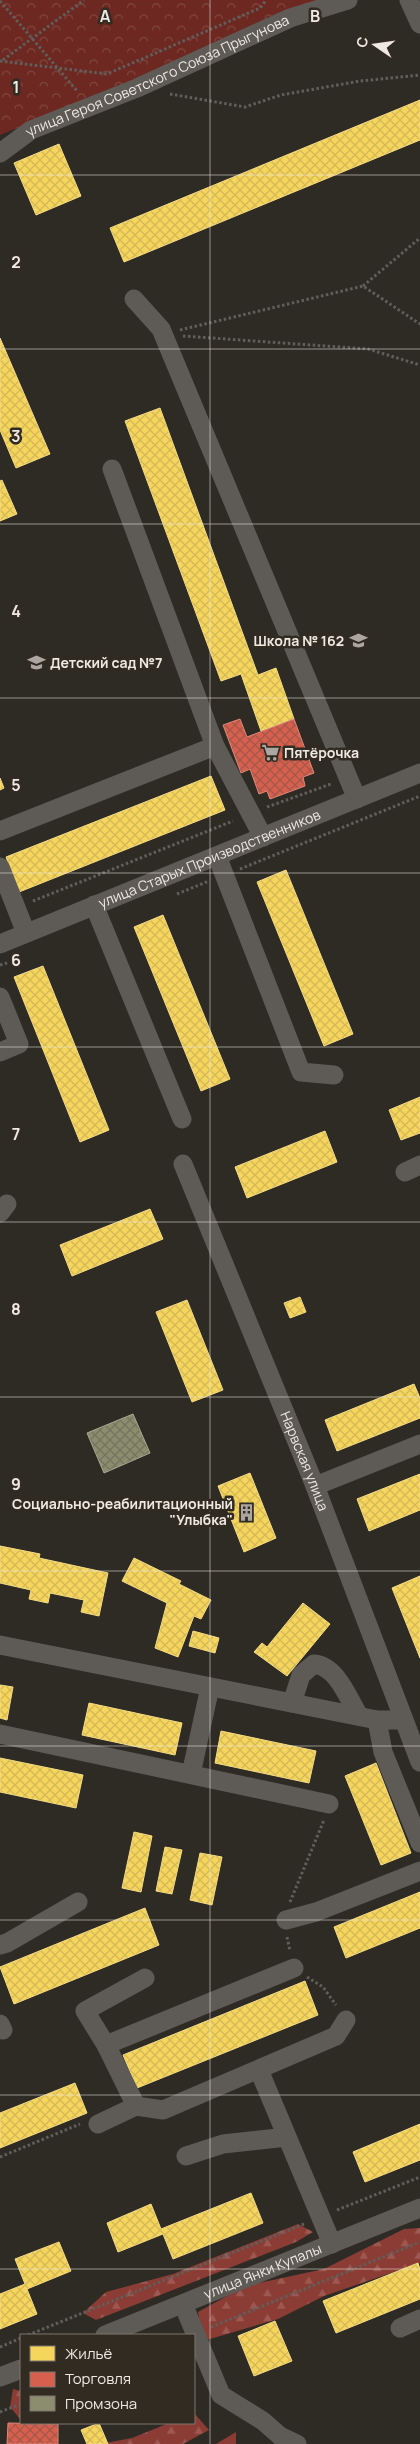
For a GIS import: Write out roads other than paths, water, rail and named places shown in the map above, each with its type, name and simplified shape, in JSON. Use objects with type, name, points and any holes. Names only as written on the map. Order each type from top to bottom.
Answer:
[{"type":"street","name":"улица Героя Советского Союза Прыгунова","points":[[0,153],[31,130],[137,88],[290,18],[348,0]]},
{"type":"street","points":[[409,0],[420,24]]},
{"type":"street","points":[[134,299],[161,329],[354,791]]},
{"type":"street","points":[[112,469],[215,746],[263,837]]},
{"type":"street","points":[[0,831],[215,746]]},
{"type":"street","name":"улица Старых Производственников","points":[[0,944],[263,837],[354,791],[420,773]]},
{"type":"street","points":[[217,856],[302,1072],[334,1074]]},
{"type":"street","points":[[0,867],[26,933]]},
{"type":"street","points":[[94,906],[182,1119]]},
{"type":"street","points":[[0,997],[19,1044],[0,1052]]},
{"type":"street","name":"Нарвская улица","points":[[183,1164],[315,1486],[420,1762]]},
{"type":"street","points":[[315,1486],[420,1444]]},
{"type":"street","points":[[0,1645],[368,1718],[403,1720]]},
{"type":"street","points":[[292,1703],[301,1675],[314,1664],[324,1665],[332,1673],[368,1718],[420,1843]]},
{"type":"street","points":[[191,1774],[210,1687]]},
{"type":"street","points":[[0,1734],[330,1804]]},
{"type":"street","points":[[286,1920],[316,1912],[420,1871]]},
{"type":"street","points":[[0,1945],[78,1902]]},
{"type":"street","points":[[106,2045],[294,1968]]},
{"type":"street","points":[[136,2106],[106,2045],[84,2011],[145,1978]]},
{"type":"street","points":[[98,2124],[136,2106],[163,2110],[259,2070],[336,2036],[346,2020]]},
{"type":"street","points":[[259,2070],[332,2244]]},
{"type":"street","points":[[186,2156],[223,2144],[287,2137]]},
{"type":"street","name":"улица Янки Купалы","points":[[108,2334],[420,2209]]},
{"type":"street","points":[[183,2304],[221,2395],[263,2421],[280,2436],[297,2444]]},
{"type":"street","points":[[400,2328],[420,2319]]},
{"type":"street","points":[[0,2378],[20,2369]]},
{"type":"place","name":"Школа № 162","points":[[358,641]]},
{"type":"place","name":"Детский сад №7","points":[[36,663]]},
{"type":"place","name":"Пятёрочка","points":[[270,753]]},
{"type":"place","name":"Социально-реабилитационный \"Улыбка\"","points":[[247,1512]]}]
